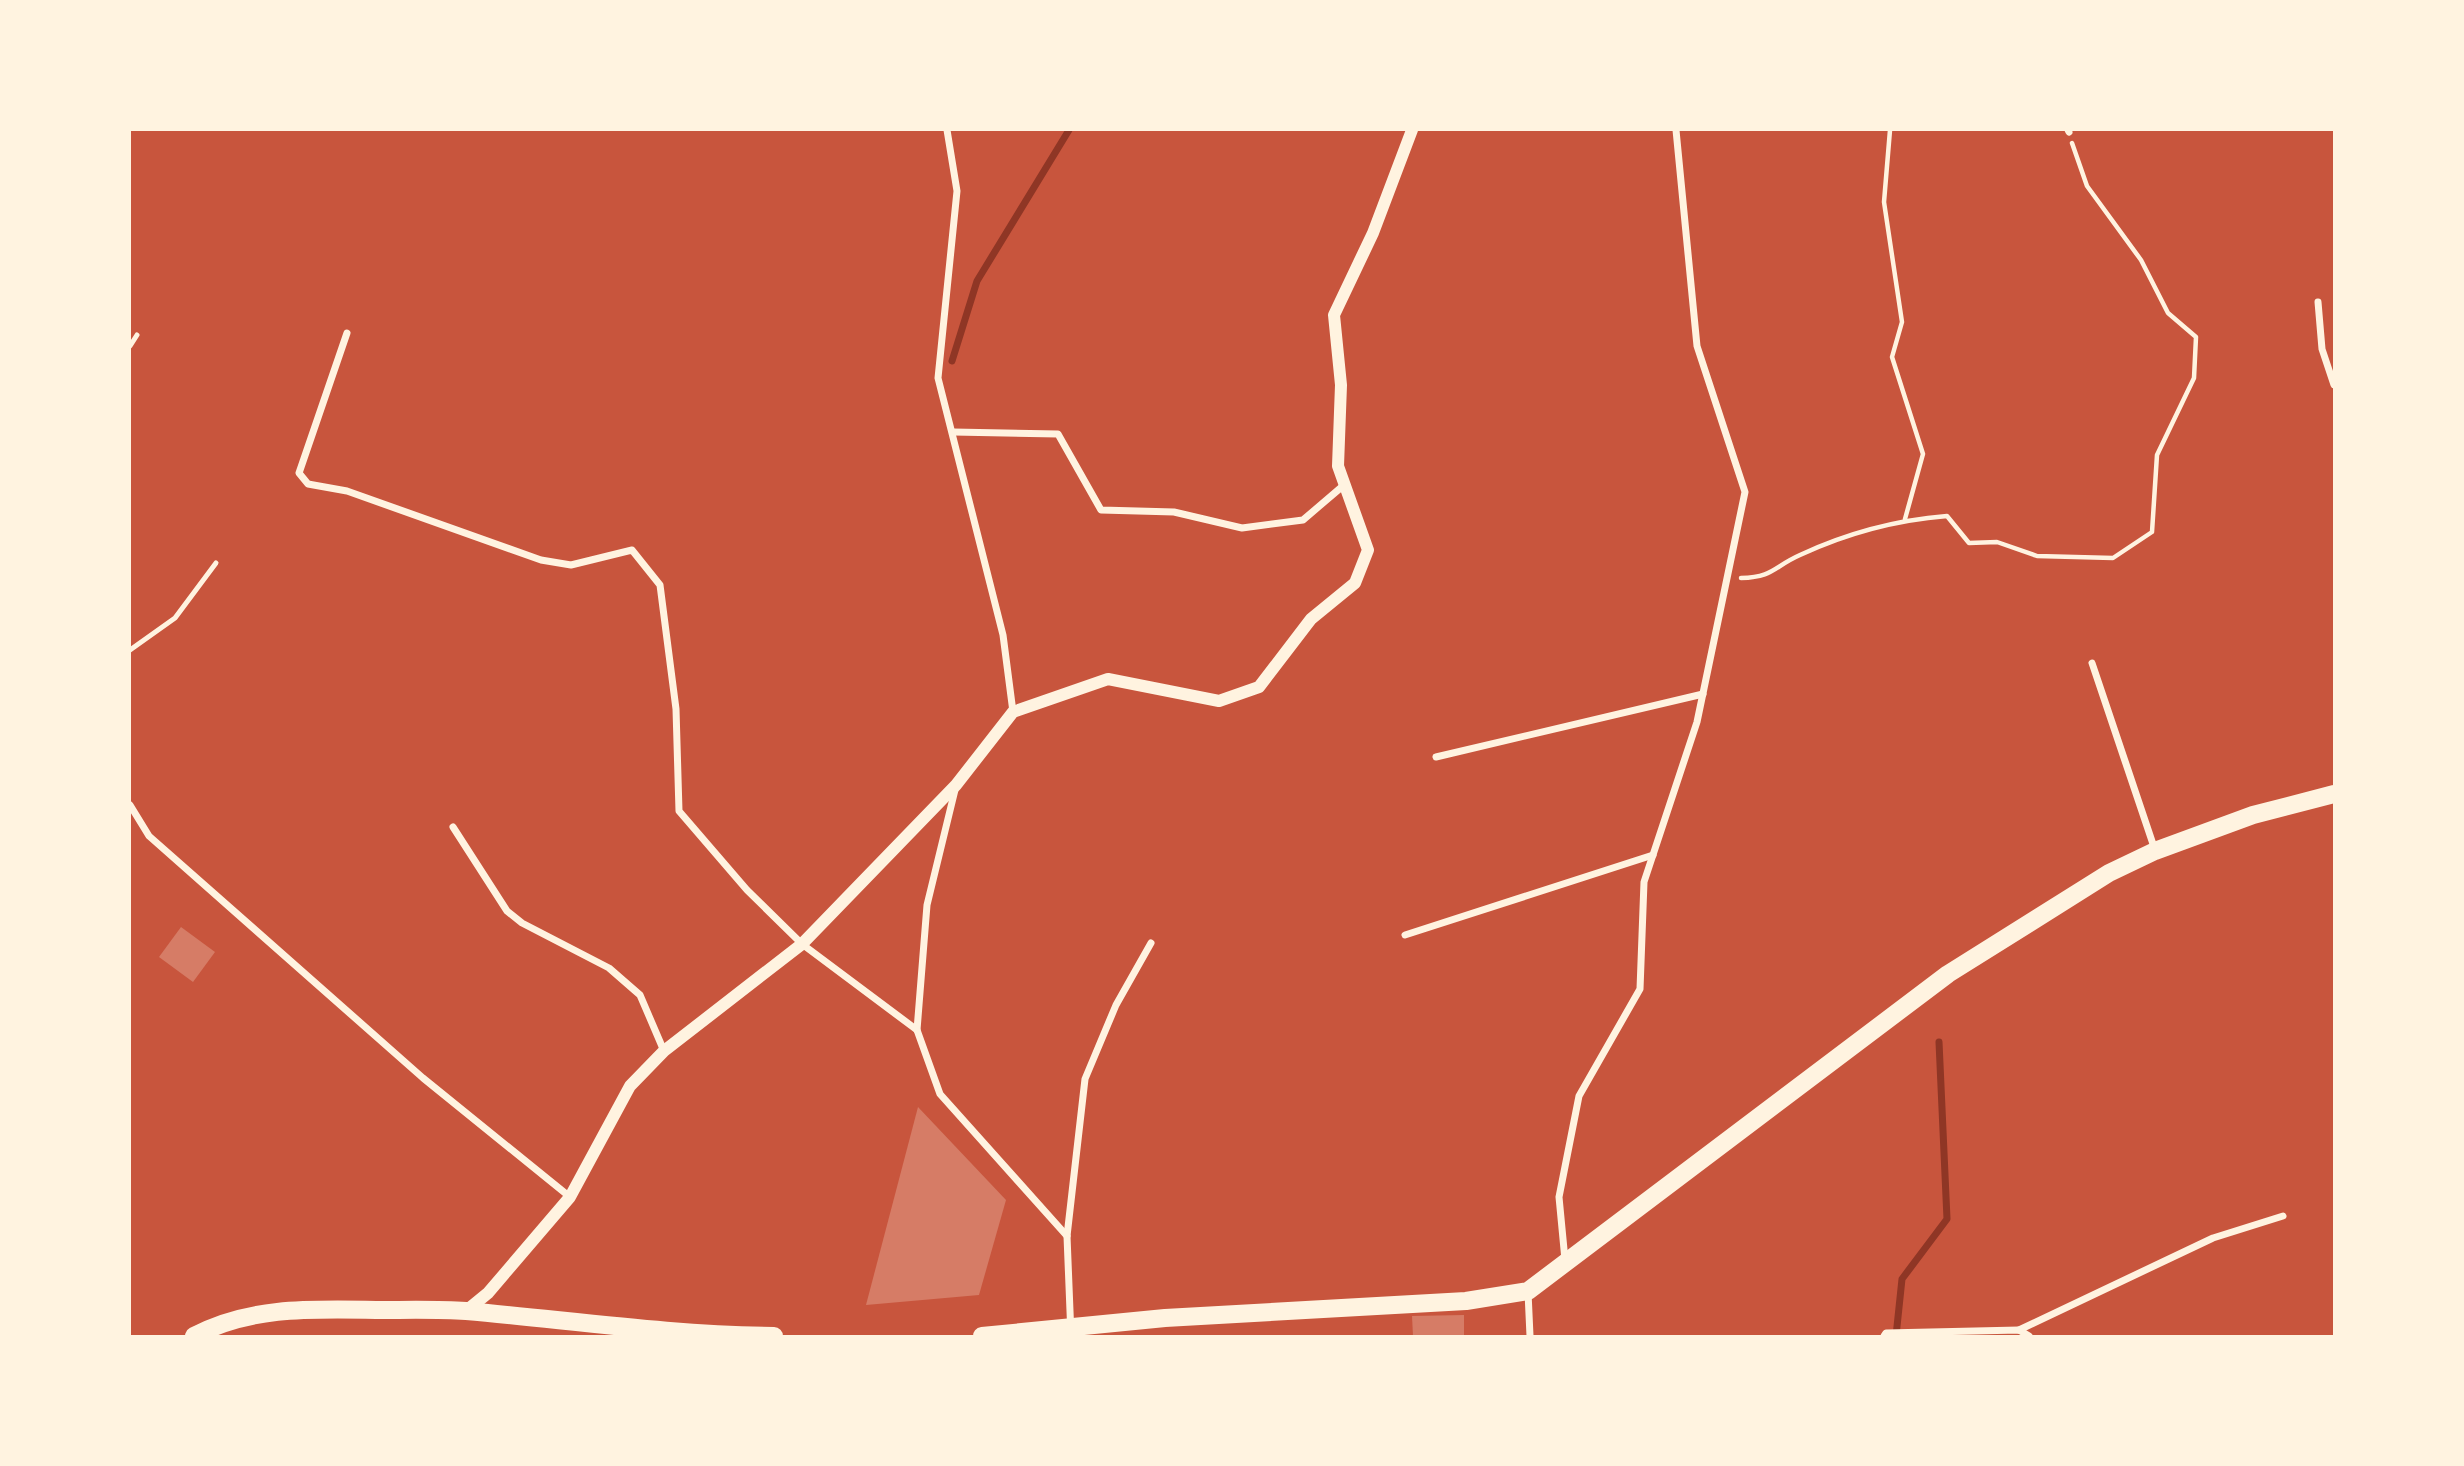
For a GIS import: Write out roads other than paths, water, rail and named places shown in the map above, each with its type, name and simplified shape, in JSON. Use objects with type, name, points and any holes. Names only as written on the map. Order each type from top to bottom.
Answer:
[{"type":"main road","points":[[982,1336],[1070,1332],[1164,1318],[1466,1301],[1528,1291],[1948,974],[2109,873],[2155,850],[2253,815],[2334,794]]},
{"type":"main road","points":[[194,1336],[267,1311],[466,1311],[713,1336],[774,1336]]},
{"type":"street","points":[[947,130],[957,191],[938,378],[1003,635],[1013,712]]},
{"type":"street","points":[[466,1311],[488,1293],[570,1197],[630,1086],[664,1051],[802,944],[956,785],[1013,712],[1108,679],[1219,701],[1259,687],[1311,619],[1356,583],[1368,550],[1338,466],[1340,385],[1334,315],[1373,233],[1412,130]]},
{"type":"street","points":[[1566,1264],[1559,1197],[1579,1096],[1640,989],[1644,882],[1697,722],[1745,492],[1697,346],[1676,130]]},
{"type":"street","points":[[2318,302],[2322,349],[2334,385]]},
{"type":"street","points":[[347,333],[299,472],[308,484],[347,491],[541,560],[571,565],[632,550],[660,585],[676,709],[679,811],[747,890],[802,944],[917,1030]]},
{"type":"street","points":[[953,432],[1058,434],[1101,510],[1174,512],[1242,528],[1303,520],[1344,485]]},
{"type":"street","points":[[2092,663],[2155,850]]},
{"type":"street","points":[[1436,757],[1703,694]]},
{"type":"street","points":[[956,785],[927,905],[917,1030],[940,1094],[1067,1236]]},
{"type":"street","points":[[130,805],[149,836],[423,1077],[570,1197]]},
{"type":"street","points":[[453,827],[507,911],[522,923],[609,968],[640,995],[664,1051]]},
{"type":"street","points":[[1405,935],[1653,855]]},
{"type":"street","points":[[1070,1332],[1067,1236],[1085,1079],[1116,1005],[1151,943]]},
{"type":"street","points":[[1884,1336],[1886,1333],[2019,1330],[2213,1238],[2283,1216]]},
{"type":"street","points":[[1528,1291],[1530,1336]]},
{"type":"street","points":[[2019,1330],[2029,1336]]},
{"type":"lane","points":[[130,345],[137,335]]},
{"type":"lane","points":[[130,650],[175,618],[216,563]]},
{"type":"waterway","points":[[952,361],[977,281],[1069,130]]},
{"type":"waterway","points":[[1896,1336],[1902,1279],[1947,1219],[1939,1042]]}]
